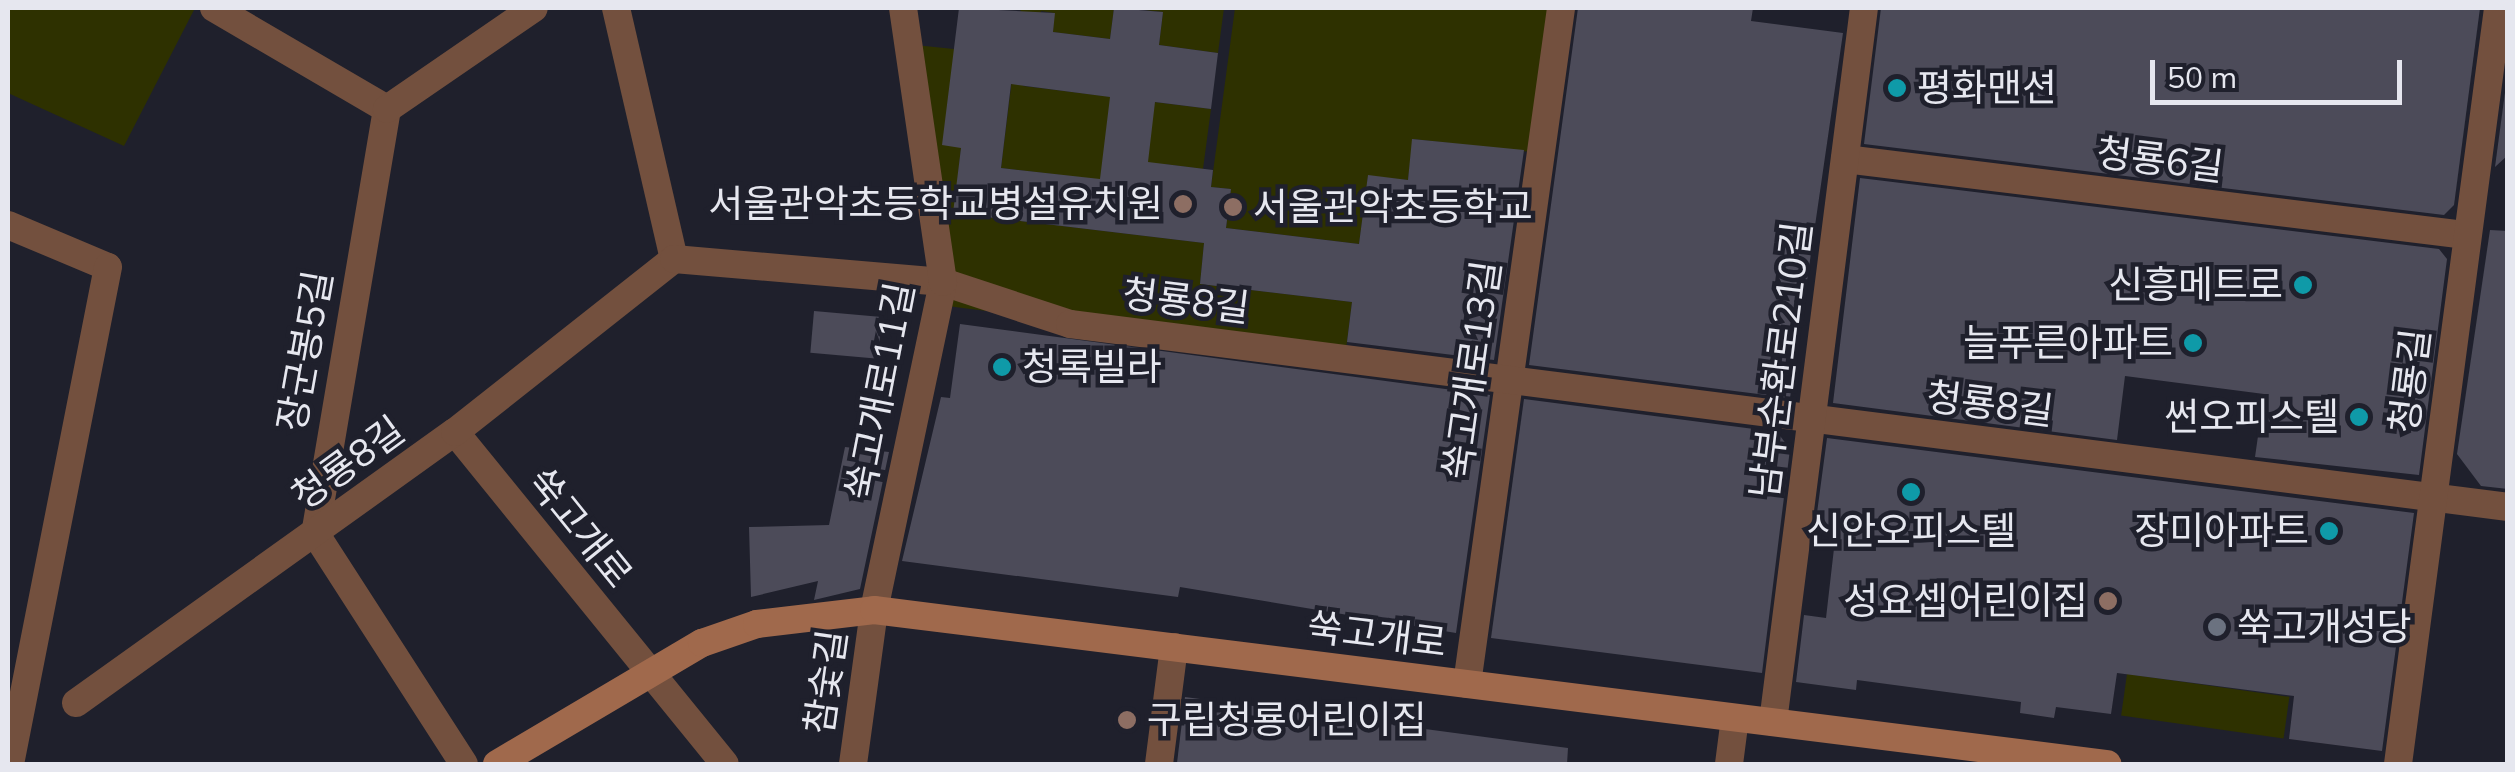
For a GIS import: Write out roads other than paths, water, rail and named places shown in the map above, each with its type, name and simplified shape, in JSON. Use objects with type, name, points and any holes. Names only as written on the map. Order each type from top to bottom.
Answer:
[{"type":"main road","name":"쑥고개로","points":[[497,764],[646,670],[757,624],[874,610],[2107,764]]},
{"type":"street","points":[[214,8],[387,109],[534,8]]},
{"type":"street","points":[[616,8],[674,259]]},
{"type":"street","name":"쑥고개로11길","points":[[874,610],[943,282],[903,8]]},
{"type":"street","name":"쑥고개로13길","points":[[1467,684],[1561,8]]},
{"type":"street","name":"남부순환로210길","points":[[1773,722],[1864,8]]},
{"type":"street","name":"청룡길","points":[[2398,764],[2498,8]]},
{"type":"street","name":"장군봉5길","points":[[314,532],[387,109]]},
{"type":"street","name":"청룡6길","points":[[1845,159],[2466,235]]},
{"type":"street","points":[[8,225],[108,267],[10,764]]},
{"type":"street","name":"청룡8길","points":[[76,703],[456,432],[674,259],[943,282],[1070,324],[2508,507]]},
{"type":"street","name":"쑥고개로","points":[[456,432],[725,764]]},
{"type":"street","points":[[314,532],[464,764]]},
{"type":"street","name":"참숯길","points":[[853,764],[874,610]]},
{"type":"street","points":[[1159,764],[1174,648]]},
{"type":"street","points":[[1729,764],[1735,718]]},
{"type":"place","name":"평화맨션","points":[[1897,88]]},
{"type":"place","name":"서울관악초등학교병설유치원","points":[[1183,204]]},
{"type":"place","name":"서울관악초등학교","points":[[1233,207]]},
{"type":"place","name":"신흥메트로","points":[[2303,285]]},
{"type":"place","name":"늘푸른아파트","points":[[2193,343]]},
{"type":"place","name":"청록빌라","points":[[1002,367]]},
{"type":"place","name":"썬오피스텔","points":[[2359,417]]},
{"type":"place","name":"신안오피스텔","points":[[1911,492]]},
{"type":"place","name":"장미아파트","points":[[2329,531]]},
{"type":"place","name":"성요셉어린이집","points":[[2108,601]]},
{"type":"place","name":"쑥고개성당","points":[[2217,627]]},
{"type":"place","name":"구립청룡어린이집","points":[[1127,720]]}]
